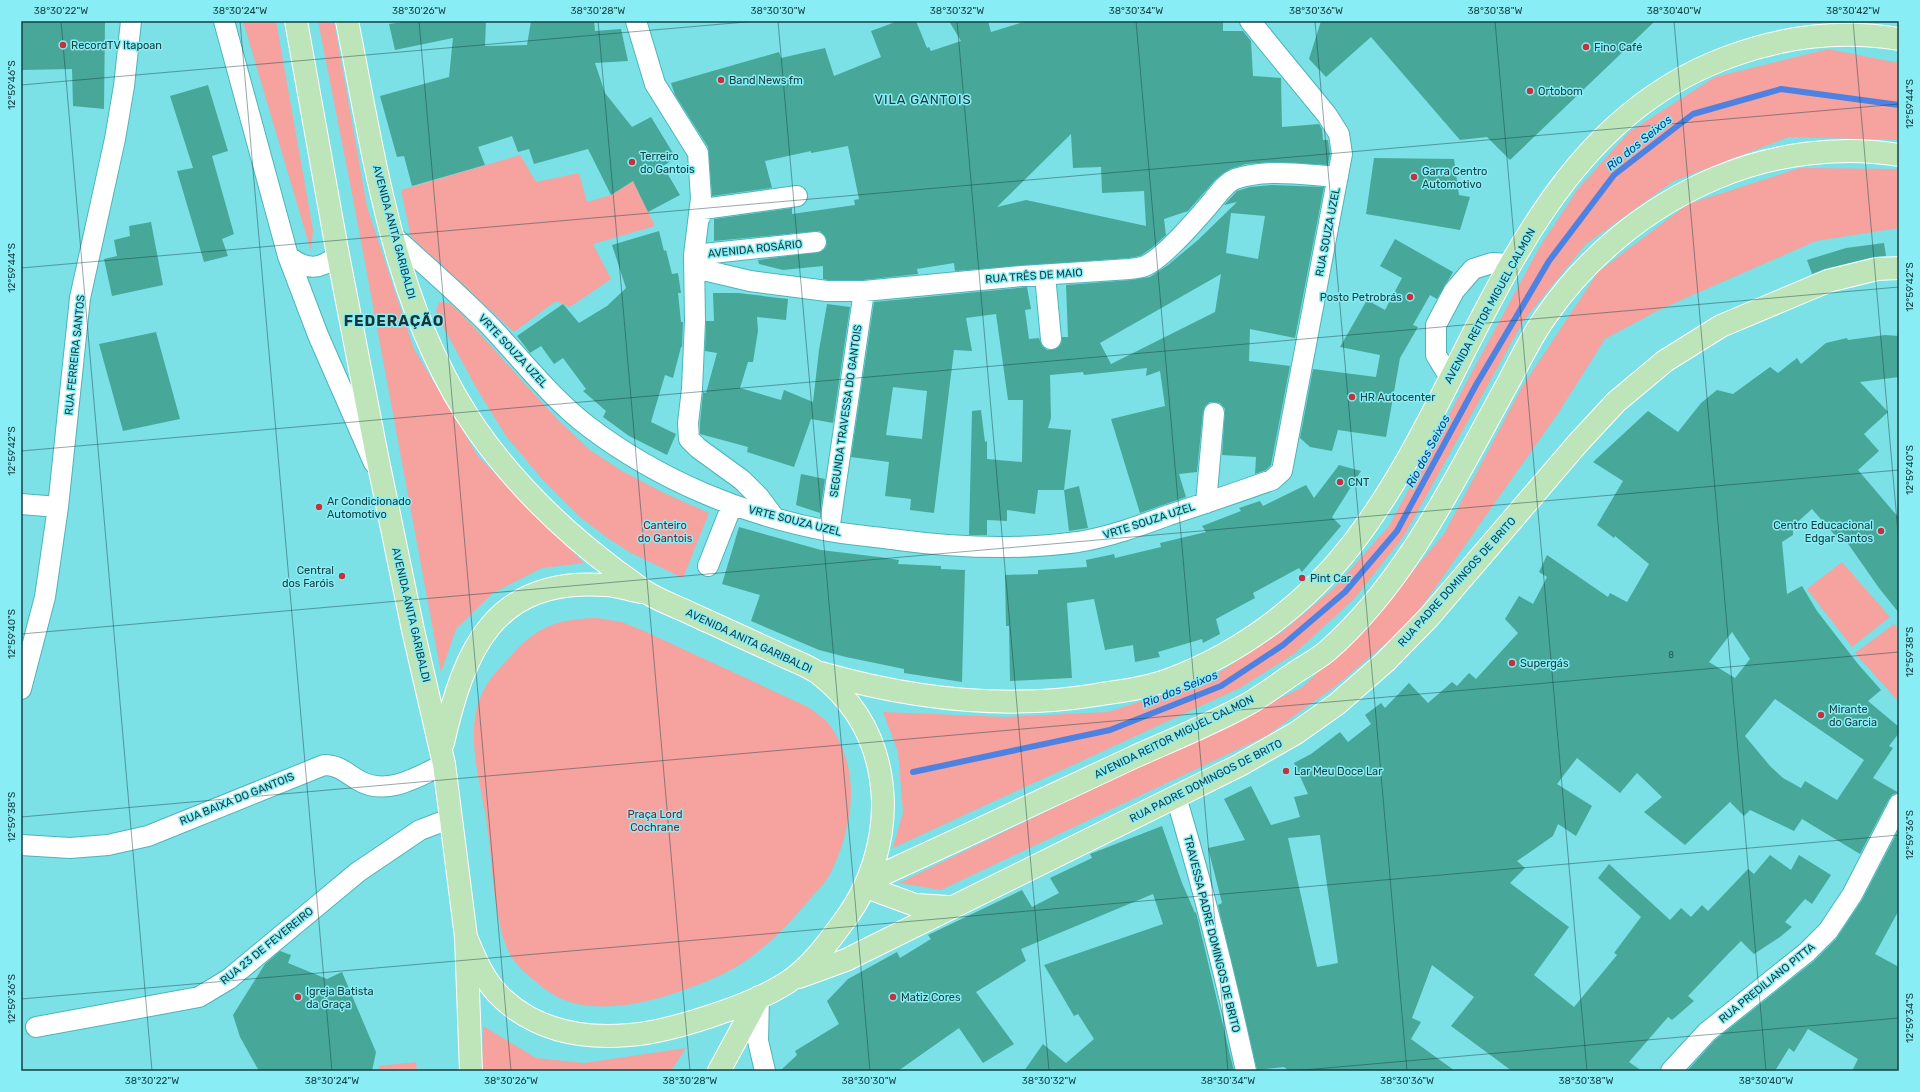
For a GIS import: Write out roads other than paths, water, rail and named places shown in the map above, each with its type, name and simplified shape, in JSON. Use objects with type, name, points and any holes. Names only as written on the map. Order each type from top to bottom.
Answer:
[{"type":"main road","name":"AVENIDA ANITA GARIBALDI","points":[[296,21],[338,256],[382,481],[413,630],[443,756],[466,937],[471,1071]]},
{"type":"main road","name":"AVENIDA ANITA GARIBALDI","points":[[347,21],[376,169],[393,236],[414,306],[451,388],[476,429],[506,468],[538,505],[567,532],[650,594],[816,671],[841,695],[862,720],[876,753],[882,785],[883,816],[877,848],[867,884],[857,903],[815,958],[792,979],[759,997],[689,1022],[636,1035],[604,1037],[573,1034],[549,1027],[524,1015],[502,998],[478,965],[466,937]]},
{"type":"main road","name":"AVENIDA REITOR MIGUEL CALMON","points":[[816,671],[857,683],[902,693],[950,700],[1002,703],[1042,702],[1128,690],[1171,679],[1216,658],[1255,636],[1290,610],[1324,576],[1352,545],[1375,513],[1404,464],[1511,264],[1542,212],[1582,159],[1607,132],[1634,109],[1676,80],[1719,60],[1763,45],[1790,39],[1825,36],[1859,35],[1899,39]]},
{"type":"main road","name":"AVENIDA REITOR MIGUEL CALMON","points":[[867,884],[1249,704],[1325,652],[1368,608],[1405,561],[1450,490],[1542,321],[1586,266],[1616,239],[1652,213],[1690,190],[1731,172],[1767,161],[1805,154],[1843,151],[1899,155]]},
{"type":"main road","name":"RUA PADRE DOMINGOS DE BRITO","points":[[792,979],[846,960],[1270,750],[1337,704],[1385,662],[1429,617],[1578,443],[1616,402],[1665,361],[1721,326],[1821,283],[1877,269],[1899,268]]},
{"type":"main road","name":"AVENIDA ANITA GARIBALDI","points":[[443,756],[451,707],[474,650],[494,621],[516,602],[543,590],[573,584],[606,585],[650,594]]},
{"type":"main road","name":"RUA PADRE DOMINGOS DE BRITO","points":[[867,884],[915,904],[931,907],[953,906]]},
{"type":"main road","points":[[720,1071],[759,997]]},
{"type":"street","name":"RUA FERREIRA SANTOS","points":[[21,689],[46,597],[58,507],[80,298],[115,139],[124,86],[131,21]]},
{"type":"street","name":"AVENIDA ANITA GARIBALDI","points":[[224,21],[288,256],[302,296],[356,426],[382,481]]},
{"type":"street","points":[[636,21],[655,84],[698,153],[701,198],[695,262],[693,376],[688,423],[689,439],[698,448],[742,480],[759,497],[774,517]]},
{"type":"street","name":"RUA SOUZA UZEL","points":[[1250,21],[1327,115],[1339,134],[1342,154],[1282,471]]},
{"type":"street","name":"RUA TRÊS DE MAIO","points":[[695,262],[750,281],[800,289],[827,291],[864,291],[1130,269],[1145,266],[1156,258],[1193,224],[1219,192],[1233,180],[1253,175],[1281,173],[1338,178]]},
{"type":"street","points":[[700,217],[703,209],[797,196]]},
{"type":"street","name":"VRTE SOUZA UZEL","points":[[393,236],[477,313],[558,400],[588,426],[656,470],[695,490],[732,505],[774,517],[829,531],[936,545],[990,547],[1078,542],[1121,532],[1206,503],[1272,480],[1282,471]]},
{"type":"street","name":"AVENIDA ROSÁRIO","points":[[695,262],[816,242]]},
{"type":"street","points":[[288,256],[299,264],[309,267],[321,266],[338,256]]},
{"type":"street","points":[[1450,378],[1436,355],[1436,325],[1454,291],[1473,269],[1492,264],[1511,264]]},
{"type":"street","points":[[1045,275],[1051,339]]},
{"type":"street","name":"SEGUNDA TRAVESSA DO GANTOIS","points":[[829,531],[864,291]]},
{"type":"street","points":[[1206,503],[1214,413]]},
{"type":"street","points":[[21,504],[58,507]]},
{"type":"street","points":[[708,566],[732,505]]},
{"type":"street","name":"RUA BAIXA DO GANTOIS","points":[[21,845],[70,848],[108,845],[148,836],[324,765],[340,768],[371,787],[389,788],[423,775],[443,756]]},
{"type":"street","name":"TRAVESSA PADRE DOMINGOS DE BRITO","points":[[1176,797],[1197,865],[1236,1022],[1246,1071]]},
{"type":"street","name":"RUA PREDILIANO PITTA","points":[[1672,1071],[1706,1032],[1807,952],[1828,931],[1852,895],[1899,804]]},
{"type":"street","name":"RUA 23 DE FEVEREIRO","points":[[36,1027],[198,996],[229,979],[358,872],[420,830],[452,818]]},
{"type":"street","points":[[759,997],[758,1041],[765,1071]]},
{"type":"waterway","name":"Rio dos Seixos","points":[[913,772],[1110,730],[1221,686],[1283,645],[1345,592],[1397,531],[1476,385],[1549,261],[1614,175],[1693,114],[1781,89],[1899,105]]},
{"type":"place","name":"RecordTV Itapoan","points":[[63,45]]},
{"type":"place","name":"Fino Café","points":[[1586,47]]},
{"type":"place","name":"Band News fm","points":[[721,80]]},
{"type":"place","name":"Ortobom","points":[[1530,91]]},
{"type":"place","name":"Terreiro do Gantois","points":[[632,162]]},
{"type":"place","name":"Garra Centro Automotivo","points":[[1414,177]]},
{"type":"place","name":"Posto Petrobrás","points":[[1410,297]]},
{"type":"place","name":"HR Autocenter","points":[[1352,397]]},
{"type":"place","name":"CNT","points":[[1340,482]]},
{"type":"place","name":"Ar Condicionado Automotivo","points":[[319,507]]},
{"type":"place","name":"Centro Educacional Edgar Santos","points":[[1881,531]]},
{"type":"place","name":"Central dos Faróis","points":[[342,576]]},
{"type":"place","name":"Pint Car","points":[[1302,578]]},
{"type":"place","name":"Supergás","points":[[1512,663]]},
{"type":"place","name":"Mirante do Garcia","points":[[1821,715]]},
{"type":"place","name":"Lar Meu Doce Lar","points":[[1286,771]]},
{"type":"place","name":"Igreja Batista da Graça","points":[[298,997]]},
{"type":"place","name":"Matiz Cores","points":[[893,997]]},
{"type":"district","name":"VILA GANTOIS","points":[[923,99]]},
{"type":"district","name":"FEDERAÇÃO","points":[[394,321]]},
{"type":"park label","name":"Canteiro do Gantois","points":[[665,531]]},
{"type":"park label","name":"Praça Lord Cochrane","points":[[655,820]]}]
